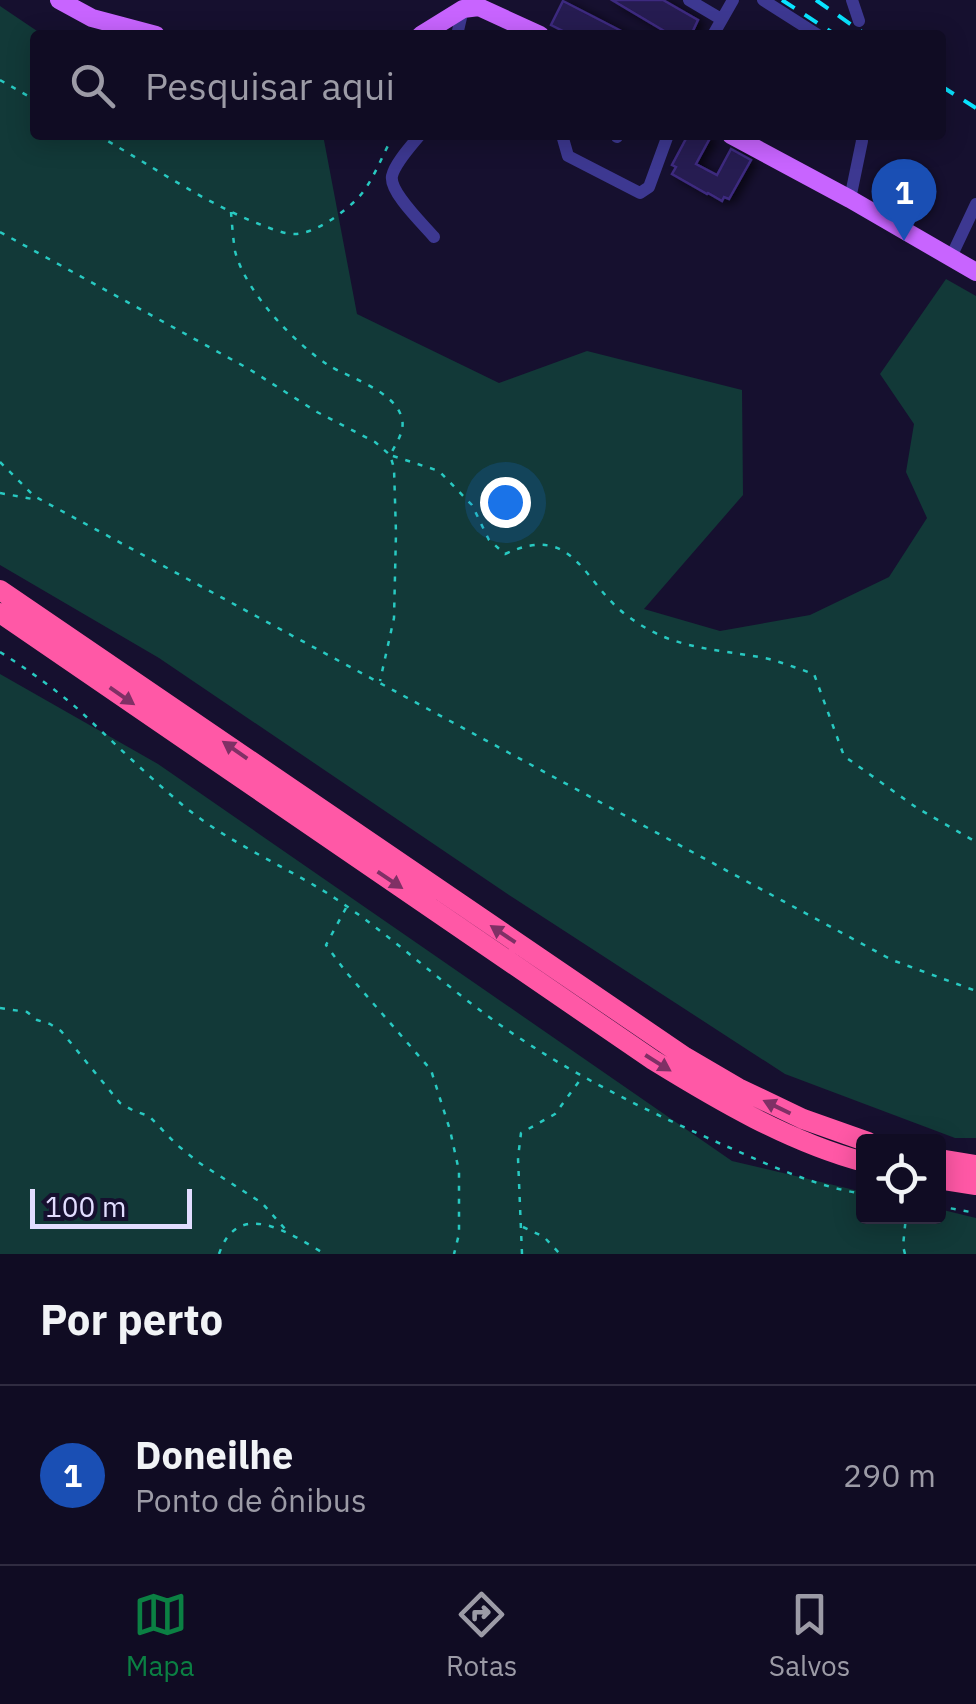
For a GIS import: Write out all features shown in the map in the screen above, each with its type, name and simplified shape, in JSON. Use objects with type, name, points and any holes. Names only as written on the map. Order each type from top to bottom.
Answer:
[{"type":"highway","points":[[0,590],[684,1057],[803,1119],[856,1138]]},
{"type":"highway","points":[[0,613],[653,1060],[786,1133],[856,1159]]},
{"type":"highway","points":[[946,1160],[976,1165]]},
{"type":"highway","points":[[946,1181],[976,1185]]},
{"type":"main road","points":[[59,0],[92,18],[137,30]]},
{"type":"main road","points":[[429,30],[475,5],[529,30]]},
{"type":"main road","points":[[740,140],[976,272]]},
{"type":"street","points":[[689,0],[721,18]]},
{"type":"street","points":[[715,30],[733,0]]},
{"type":"street","points":[[764,0],[810,30]]},
{"type":"street","points":[[852,0],[859,21]]},
{"type":"street","points":[[460,30],[475,5]]},
{"type":"street","points":[[416,140],[392,172],[392,183],[434,237]]},
{"type":"street","points":[[563,140],[568,156],[640,194],[649,187],[666,140]]},
{"type":"street","points":[[850,199],[862,140]]},
{"type":"street","points":[[952,257],[976,204]]},
{"type":"path","points":[[0,80],[30,97]]},
{"type":"path","points":[[105,140],[231,212],[294,234],[310,231],[354,202],[366,188],[391,140]]},
{"type":"path","points":[[231,212],[236,252],[244,274],[273,316],[294,339],[332,368],[382,393],[402,419],[402,432],[390,455],[396,532],[394,618],[380,683]]},
{"type":"path","points":[[0,232],[249,369],[390,455],[439,471],[472,505],[489,540],[504,554],[525,544],[562,548],[587,571],[609,602],[632,620],[680,644],[772,660],[814,674],[844,756],[916,808],[976,842]]},
{"type":"path","points":[[0,462],[43,501],[892,960],[976,991]]},
{"type":"path","points":[[0,493],[43,501]]},
{"type":"path","points":[[0,652],[76,708],[216,830],[327,894],[396,942],[480,1010],[584,1075],[673,1123],[772,1166],[856,1193]]},
{"type":"path","points":[[346,907],[326,945],[431,1070],[441,1100],[459,1170],[460,1234],[454,1254]]},
{"type":"path","points":[[0,1008],[28,1012],[61,1031],[120,1103],[149,1116],[198,1162],[262,1202],[286,1230]]},
{"type":"path","points":[[522,1254],[520,1133],[555,1114],[584,1075]]},
{"type":"path","points":[[946,1208],[976,1214]]},
{"type":"path","points":[[219,1254],[232,1229],[247,1224],[286,1230],[325,1254]]},
{"type":"path","points":[[905,1224],[905,1254]]},
{"type":"path","points":[[522,1226],[544,1238],[560,1254]]},
{"type":"green space","points":[[0,6],[36,30],[30,30],[30,140],[324,140],[357,314],[499,383],[587,351],[742,390],[743,495],[644,609],[720,631],[810,615],[889,577],[927,518],[906,472],[914,424],[880,374],[946,279],[976,296],[976,1138],[955,1138],[785,1074],[509,895],[159,658],[0,565]]},
{"type":"green space","points":[[0,674],[158,764],[732,1161],[856,1190],[856,1224],[946,1224],[946,1211],[976,1218],[976,1254],[0,1254]]},
{"type":"building","points":[[612,0],[663,0],[698,20],[693,30],[663,30]]},
{"type":"building","points":[[563,1],[619,30],[561,30],[551,25]]},
{"type":"building","points":[[685,140],[709,140],[696,164],[717,175],[731,149],[751,160],[729,199],[724,197],[722,201],[672,174],[676,167],[672,165]]},
{"type":"railway","points":[[782,0],[828,30]]},
{"type":"railway","points":[[816,0],[859,30]]},
{"type":"railway","points":[[946,89],[976,108]]},
{"type":"place","name":"Doneilhe","points":[[904,241]]}]
